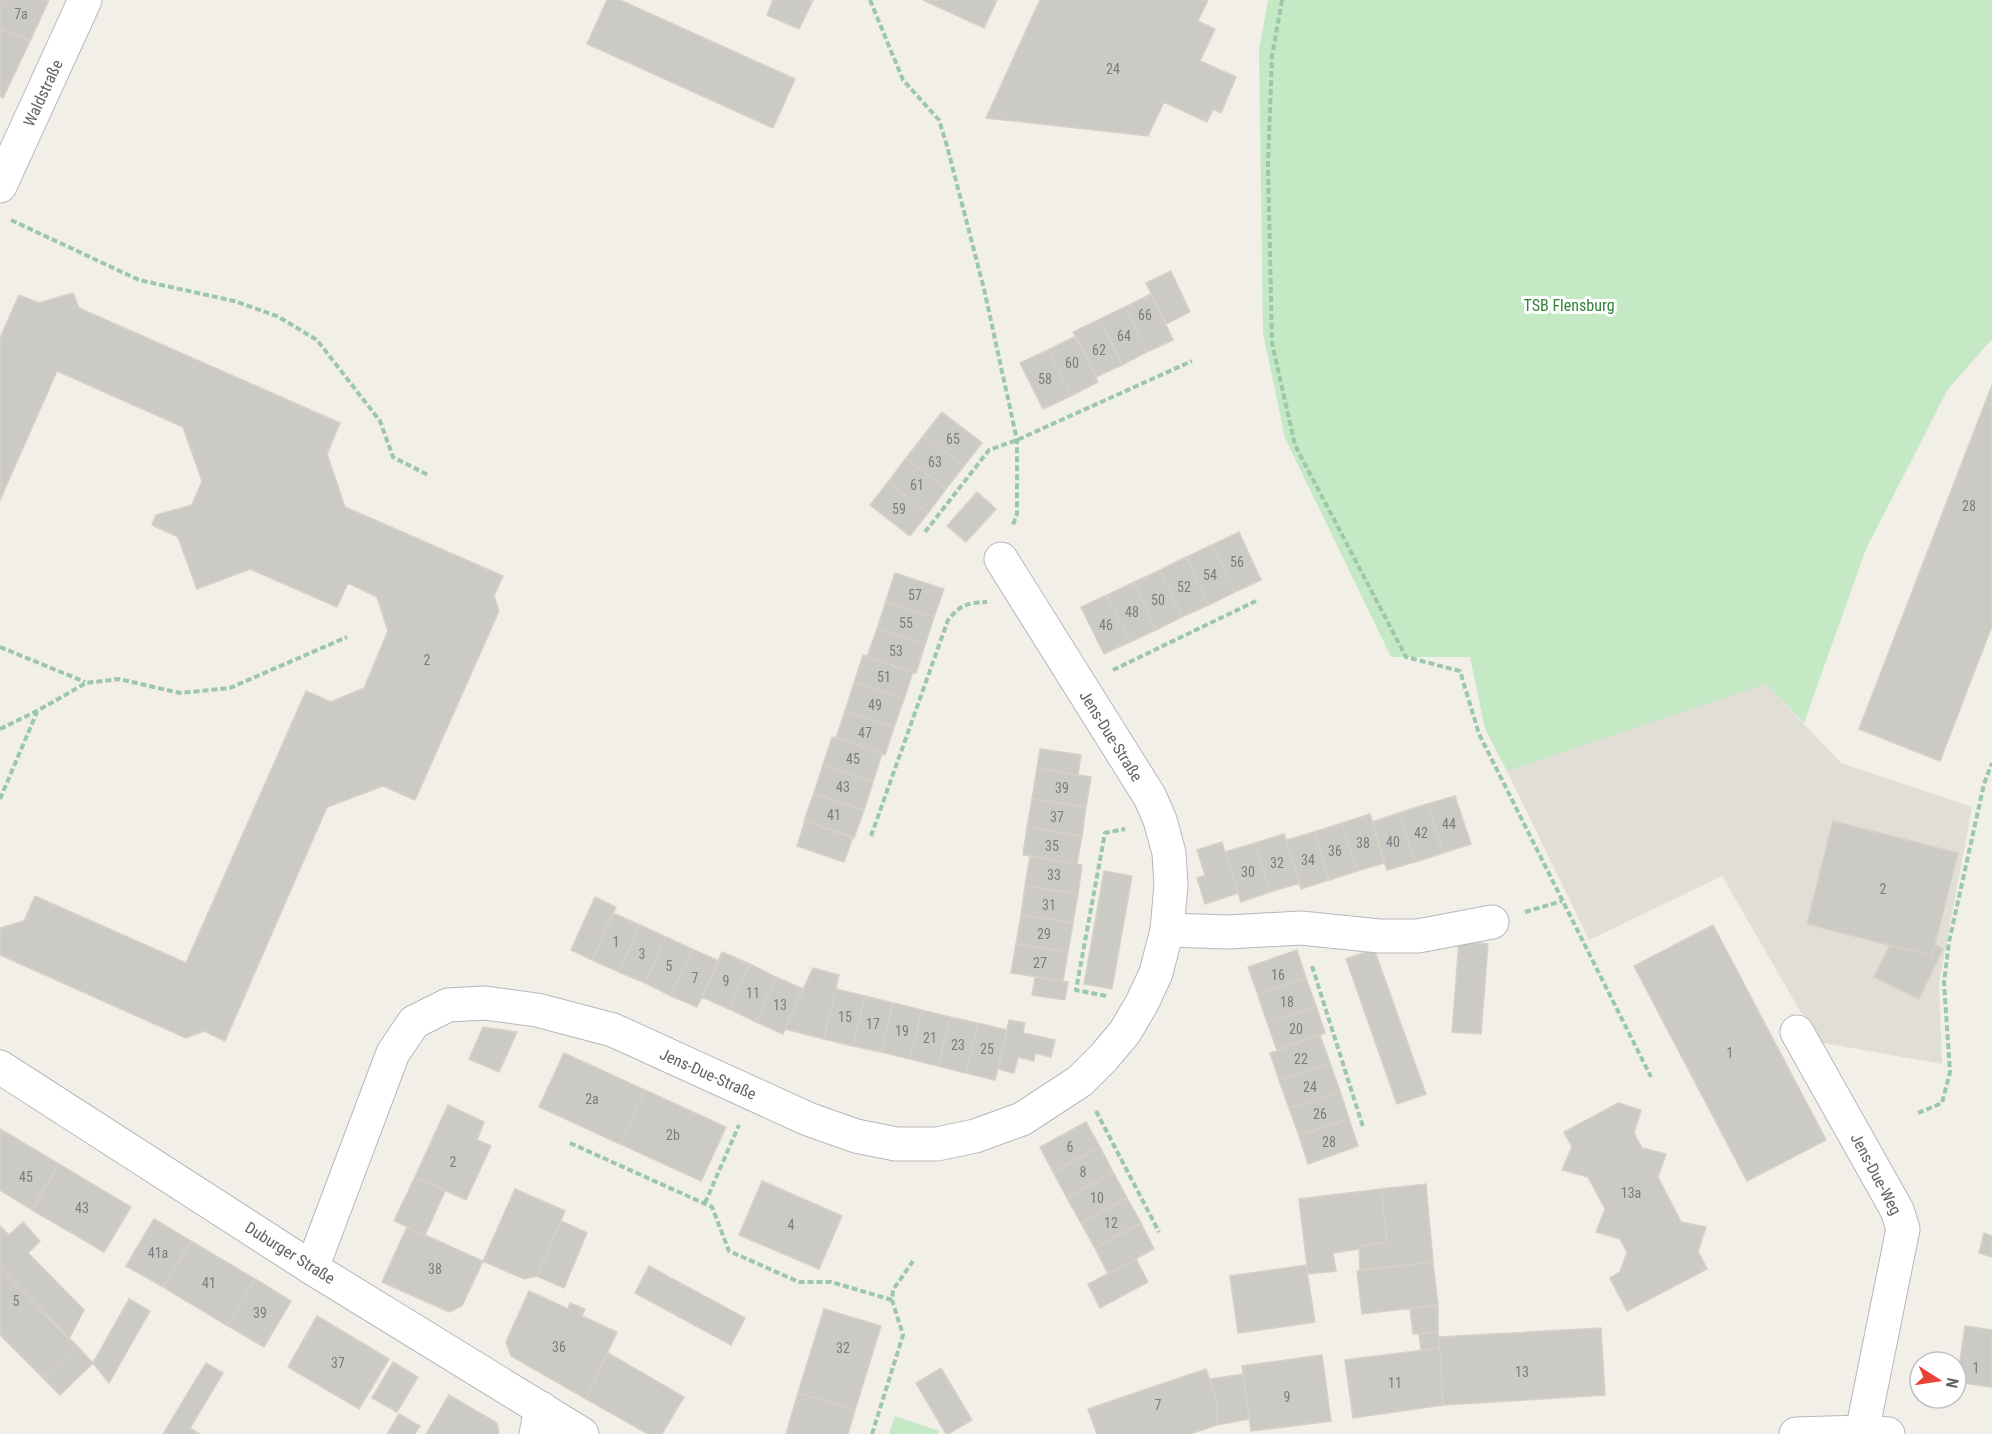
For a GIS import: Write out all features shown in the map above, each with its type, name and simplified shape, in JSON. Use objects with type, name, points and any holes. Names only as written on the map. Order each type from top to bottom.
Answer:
[{"type":"street","name":"Waldstraße","points":[[0,186],[85,0]]},
{"type":"street","name":"Jens-Due-Straße","points":[[312,1268],[393,1053],[414,1022],[448,1005],[485,1003],[537,1010],[613,1030],[808,1119],[856,1136],[896,1144],[937,1144],[975,1136],[1022,1119],[1080,1081],[1104,1057],[1125,1032],[1156,973],[1167,930],[1171,885],[1169,852],[1160,820],[1150,797],[1001,559]]},
{"type":"street","points":[[1167,930],[1228,932],[1301,928],[1379,936],[1418,936],[1492,922]]},
{"type":"street","name":"Jens-Due-Weg","points":[[1797,1032],[1897,1210],[1903,1229],[1875,1433]]},
{"type":"street","name":"Duburger Straße","points":[[0,1067],[312,1268],[539,1421],[582,1434]]},
{"type":"street","points":[[1796,1434],[1875,1433]]},
{"type":"path","points":[[870,0],[903,80],[939,120],[984,289],[1017,440],[1017,514],[1001,559]]},
{"type":"path","points":[[1282,0],[1272,56],[1268,164],[1272,343],[1295,445],[1406,657],[1460,671],[1479,734],[1651,1077]]},
{"type":"path","points":[[11,220],[139,280],[234,301],[277,316],[317,340],[380,421],[393,457],[428,475]]},
{"type":"path","points":[[925,532],[989,450],[1017,440],[1192,361]]},
{"type":"path","points":[[1109,672],[1257,601]]},
{"type":"path","points":[[871,836],[948,620],[956,610],[968,603],[996,602]]},
{"type":"path","points":[[0,729],[86,683],[119,679],[180,693],[230,688],[347,637]]},
{"type":"path","points":[[0,647],[86,683]]},
{"type":"path","points":[[0,800],[37,711]]},
{"type":"path","points":[[1918,1113],[1942,1103],[1950,1072],[1944,983],[1949,942],[1984,784],[1992,763]]},
{"type":"path","points":[[1142,1003],[1076,990],[1105,833],[1160,820]]},
{"type":"path","points":[[1301,928],[1363,1127]]},
{"type":"path","points":[[705,1203],[753,1094]]},
{"type":"path","points":[[1092,1103],[1159,1232]]},
{"type":"path","points":[[570,1143],[711,1207],[729,1251],[799,1282],[831,1282],[892,1300]]},
{"type":"path","points":[[872,1434],[903,1335],[892,1300],[893,1290],[913,1260]]},
{"type":"shaded area","points":[[1766,684],[1841,763],[1972,807],[1939,983],[1942,1064],[1818,1042],[1722,876],[1589,940],[1507,771]]},
{"type":"green space","name":"TSB Flensburg","points":[[1268,0],[1992,0],[1992,339],[1948,389],[1866,549],[1804,723],[1766,684],[1507,771],[1485,729],[1470,657],[1391,657],[1285,438],[1263,333],[1259,50]]},
{"type":"green space","points":[[895,1416],[939,1431],[937,1434],[889,1434]]},
{"type":"building","points":[[0,0],[49,0],[30,41],[0,28]]},
{"type":"building","points":[[607,0],[620,0],[795,79],[773,128],[587,44]]},
{"type":"building","points":[[773,0],[813,0],[799,29],[767,15]]},
{"type":"building","points":[[923,0],[997,0],[984,28]]},
{"type":"building","points":[[1040,0],[1208,0],[1198,21],[1215,29],[1200,61],[1236,77],[1221,113],[1213,109],[1207,122],[1164,102],[1148,136],[986,118]]},
{"type":"building","points":[[0,28],[30,41],[3,98],[0,96]]},
{"type":"building","points":[[1171,271],[1190,312],[1166,324],[1146,283]]},
{"type":"building","points":[[73,293],[79,308],[340,423],[327,454],[345,507],[503,576],[494,596],[499,611],[415,800],[383,786],[327,807],[225,1041],[204,1031],[186,1038],[0,955],[0,928],[24,921],[35,896],[186,963],[306,691],[331,702],[364,688],[388,631],[377,597],[348,583],[337,607],[250,569],[197,589],[178,537],[152,525],[156,515],[192,505],[202,481],[183,427],[57,371],[0,500],[0,338],[19,295],[39,303]]},
{"type":"building","points":[[1151,294],[1173,340],[1147,352],[1125,307]]},
{"type":"building","points":[[1125,307],[1147,352],[1122,365],[1100,319]]},
{"type":"building","points":[[1100,319],[1122,365],[1096,377],[1073,332]]},
{"type":"building","points":[[1076,336],[1098,382],[1071,396],[1048,350]]},
{"type":"building","points":[[1048,350],[1071,396],[1043,409],[1020,363]]},
{"type":"building","points":[[1992,385],[1992,626],[1940,761],[1859,729]]},
{"type":"building","points":[[942,412],[982,443],[964,466],[924,435]]},
{"type":"building","points":[[924,435],[964,466],[946,489],[906,458]]},
{"type":"building","points":[[906,458],[946,489],[928,513],[888,482]]},
{"type":"building","points":[[888,482],[928,513],[910,536],[870,505]]},
{"type":"building","points":[[977,492],[996,509],[966,542],[947,526]]},
{"type":"building","points":[[1239,532],[1261,580],[1235,592],[1212,545]]},
{"type":"building","points":[[1212,545],[1235,592],[1209,605],[1186,557]]},
{"type":"building","points":[[1186,557],[1209,605],[1182,617],[1160,570]]},
{"type":"building","points":[[1160,570],[1182,617],[1156,630],[1134,582]]},
{"type":"building","points":[[895,573],[944,589],[934,617],[886,601]]},
{"type":"building","points":[[1134,582],[1156,630],[1130,642],[1107,595]]},
{"type":"building","points":[[1107,595],[1130,642],[1104,654],[1081,607]]},
{"type":"building","points":[[886,601],[934,617],[925,645],[877,629]]},
{"type":"building","points":[[877,629],[925,645],[916,673],[867,657]]},
{"type":"building","points":[[863,655],[913,672],[904,699],[854,683]]},
{"type":"building","points":[[854,683],[904,699],[894,727],[845,711]]},
{"type":"building","points":[[845,711],[894,727],[885,755],[836,738]]},
{"type":"building","points":[[832,737],[882,754],[873,782],[823,765]]},
{"type":"building","points":[[1040,749],[1081,755],[1078,775],[1037,768]]},
{"type":"building","points":[[823,765],[873,782],[864,810],[814,793]]},
{"type":"building","points":[[1037,768],[1091,777],[1086,807],[1032,799]]},
{"type":"building","points":[[814,793],[864,810],[854,838],[804,821]]},
{"type":"building","points":[[1455,796],[1471,844],[1443,853],[1427,804]]},
{"type":"building","points":[[1032,799],[1086,807],[1082,836],[1027,827]]},
{"type":"building","points":[[1427,804],[1443,853],[1415,862],[1399,813]]},
{"type":"building","points":[[1399,813],[1415,862],[1387,870],[1372,822]]},
{"type":"building","points":[[1370,814],[1384,863],[1357,871],[1342,823]]},
{"type":"building","points":[[805,821],[853,837],[844,862],[797,846]]},
{"type":"building","points":[[1833,821],[1958,853],[1932,956],[1807,924]]},
{"type":"building","points":[[1342,823],[1357,871],[1329,880],[1314,832]]},
{"type":"building","points":[[1027,827],[1082,836],[1077,864],[1023,855]]},
{"type":"building","points":[[1314,832],[1329,880],[1301,889],[1286,840]]},
{"type":"building","points":[[1284,834],[1300,883],[1270,892],[1255,843]]},
{"type":"building","points":[[1222,842],[1238,893],[1205,904],[1197,878],[1205,875],[1197,850]]},
{"type":"building","points":[[1255,843],[1270,892],[1241,902],[1225,852]]},
{"type":"building","points":[[1030,856],[1082,865],[1078,894],[1025,886]]},
{"type":"building","points":[[1104,871],[1132,876],[1112,989],[1084,984]]},
{"type":"building","points":[[1025,886],[1078,894],[1073,923],[1021,915]]},
{"type":"building","points":[[595,897],[616,907],[592,960],[571,950]]},
{"type":"building","points":[[613,913],[640,925],[619,972],[592,960]]},
{"type":"building","points":[[1021,915],[1073,923],[1068,952],[1016,944]]},
{"type":"building","points":[[640,925],[666,937],[645,983],[619,972]]},
{"type":"building","points":[[1713,925],[1826,1140],[1747,1181],[1634,966]]},
{"type":"building","points":[[666,937],[692,949],[671,996],[645,983]]},
{"type":"building","points":[[1459,941],[1488,944],[1481,1034],[1452,1032]]},
{"type":"building","points":[[1016,944],[1068,952],[1063,981],[1011,973]]},
{"type":"building","points":[[1890,945],[1932,956],[1935,945],[1943,949],[1919,999],[1874,977]]},
{"type":"building","points":[[692,949],[719,961],[697,1007],[671,996]]},
{"type":"building","points":[[1374,949],[1426,1094],[1397,1104],[1346,959]]},
{"type":"building","points":[[1297,950],[1306,978],[1258,995],[1248,967]]},
{"type":"building","points":[[722,952],[750,964],[729,1009],[702,997]]},
{"type":"building","points":[[750,964],[776,977],[756,1022],[729,1009]]},
{"type":"building","points":[[813,968],[839,975],[824,1039],[785,1029]]},
{"type":"building","points":[[776,977],[803,989],[783,1034],[756,1022]]},
{"type":"building","points":[[1035,977],[1068,982],[1065,1000],[1032,995]]},
{"type":"building","points":[[1306,978],[1316,1006],[1267,1022],[1258,995]]},
{"type":"building","points":[[836,989],[865,996],[853,1046],[824,1039]]},
{"type":"building","points":[[865,996],[893,1003],[881,1052],[853,1046]]},
{"type":"building","points":[[893,1003],[922,1010],[910,1059],[881,1052]]},
{"type":"building","points":[[1316,1006],[1325,1033],[1277,1050],[1267,1022]]},
{"type":"building","points":[[922,1010],[950,1017],[938,1066],[910,1059]]},
{"type":"building","points":[[950,1017],[978,1023],[966,1073],[938,1066]]},
{"type":"building","points":[[1009,1020],[1025,1023],[1023,1033],[1055,1040],[1051,1057],[1035,1053],[1034,1061],[1018,1057],[1014,1073],[998,1069]]},
{"type":"building","points":[[978,1023],[1007,1030],[995,1080],[966,1073]]},
{"type":"building","points":[[483,1027],[517,1032],[499,1072],[469,1059]]},
{"type":"building","points":[[1320,1035],[1330,1063],[1279,1080],[1270,1053]]},
{"type":"building","points":[[564,1053],[645,1090],[620,1144],[539,1107]]},
{"type":"building","points":[[1330,1063],[1340,1091],[1289,1108],[1279,1080]]},
{"type":"building","points":[[645,1090],[726,1127],[701,1181],[620,1144]]},
{"type":"building","points":[[1340,1091],[1349,1119],[1299,1136],[1289,1108]]},
{"type":"building","points":[[1618,1103],[1641,1110],[1634,1133],[1642,1148],[1666,1154],[1658,1177],[1681,1222],[1706,1227],[1698,1251],[1707,1269],[1627,1311],[1610,1278],[1620,1272],[1627,1252],[1620,1239],[1596,1232],[1605,1209],[1588,1177],[1562,1170],[1572,1147],[1564,1132]]},
{"type":"building","points":[[448,1105],[484,1122],[477,1140],[491,1146],[466,1200],[415,1177]]},
{"type":"building","points":[[1349,1119],[1358,1146],[1308,1164],[1299,1136]]},
{"type":"building","points":[[1086,1122],[1100,1147],[1053,1172],[1040,1147]]},
{"type":"building","points":[[0,1129],[59,1164],[32,1210],[0,1190]]},
{"type":"building","points":[[1100,1147],[1113,1172],[1067,1198],[1053,1172]]},
{"type":"building","points":[[59,1164],[131,1207],[104,1252],[32,1210]]},
{"type":"building","points":[[1113,1172],[1127,1198],[1081,1223],[1067,1198]]},
{"type":"building","points":[[415,1177],[445,1191],[425,1235],[394,1221]]},
{"type":"building","points":[[762,1181],[842,1216],[819,1269],[739,1235]]},
{"type":"building","points":[[1426,1184],[1433,1262],[1360,1270],[1359,1246],[1387,1242],[1381,1189]]},
{"type":"building","points":[[515,1189],[565,1211],[537,1276],[524,1279],[483,1261]]},
{"type":"building","points":[[1381,1189],[1387,1242],[1333,1253],[1336,1271],[1308,1274],[1299,1199]]},
{"type":"building","points":[[1127,1198],[1141,1223],[1095,1248],[1081,1223]]},
{"type":"building","points":[[154,1219],[191,1241],[163,1287],[126,1266]]},
{"type":"building","points":[[561,1221],[587,1233],[564,1288],[537,1276]]},
{"type":"building","points":[[23,1222],[40,1241],[28,1253],[84,1310],[69,1339],[0,1268],[0,1226],[9,1235]]},
{"type":"building","points":[[1141,1223],[1154,1249],[1108,1274],[1095,1248]]},
{"type":"building","points":[[407,1227],[483,1261],[462,1306],[449,1312],[382,1282]]},
{"type":"building","points":[[1984,1233],[1992,1236],[1992,1257],[1979,1253]]},
{"type":"building","points":[[191,1241],[255,1279],[228,1326],[163,1287]]},
{"type":"building","points":[[1136,1259],[1148,1282],[1100,1308],[1088,1284]]},
{"type":"building","points":[[1433,1262],[1438,1305],[1362,1314],[1357,1271]]},
{"type":"building","points":[[1306,1265],[1315,1322],[1238,1333],[1230,1276]]},
{"type":"building","points":[[649,1266],[745,1318],[731,1345],[635,1293]]},
{"type":"building","points":[[0,1268],[77,1346],[43,1378],[0,1335]]},
{"type":"building","points":[[255,1279],[291,1301],[264,1347],[228,1326]]},
{"type":"building","points":[[529,1291],[568,1309],[570,1303],[585,1309],[582,1316],[617,1332],[586,1399],[511,1356],[506,1342]]},
{"type":"building","points":[[129,1299],[150,1311],[109,1383],[93,1363]]},
{"type":"building","points":[[1438,1305],[1438,1332],[1413,1334],[1410,1308]]},
{"type":"building","points":[[824,1309],[881,1326],[855,1410],[798,1393]]},
{"type":"building","points":[[317,1316],[389,1359],[359,1409],[288,1367]]},
{"type":"building","points":[[1965,1326],[1992,1330],[1992,1387],[1968,1384],[1968,1350],[1962,1350]]},
{"type":"building","points":[[1601,1328],[1605,1395],[1443,1405],[1439,1337]]},
{"type":"building","points":[[1438,1332],[1440,1348],[1421,1350],[1419,1334]]},
{"type":"building","points":[[77,1346],[93,1363],[60,1395],[43,1378]]},
{"type":"building","points":[[1440,1348],[1443,1405],[1353,1418],[1345,1360]]},
{"type":"building","points":[[608,1353],[684,1397],[662,1434],[648,1434],[586,1399]]},
{"type":"building","points":[[1322,1355],[1331,1421],[1251,1431],[1242,1366]]},
{"type":"building","points":[[393,1362],[418,1377],[397,1412],[372,1398]]},
{"type":"building","points":[[206,1363],[223,1373],[190,1428],[200,1434],[163,1434]]},
{"type":"building","points":[[941,1368],[972,1420],[948,1434],[916,1383]]},
{"type":"building","points":[[1206,1369],[1217,1401],[1217,1425],[1190,1434],[1097,1434],[1088,1409]]},
{"type":"building","points":[[1243,1374],[1249,1419],[1217,1425],[1217,1401],[1210,1379]]},
{"type":"building","points":[[798,1393],[855,1410],[848,1434],[786,1434]]},
{"type":"building","points":[[449,1395],[497,1423],[499,1434],[426,1434]]},
{"type":"building","points":[[399,1414],[420,1426],[415,1434],[387,1434]]}]
